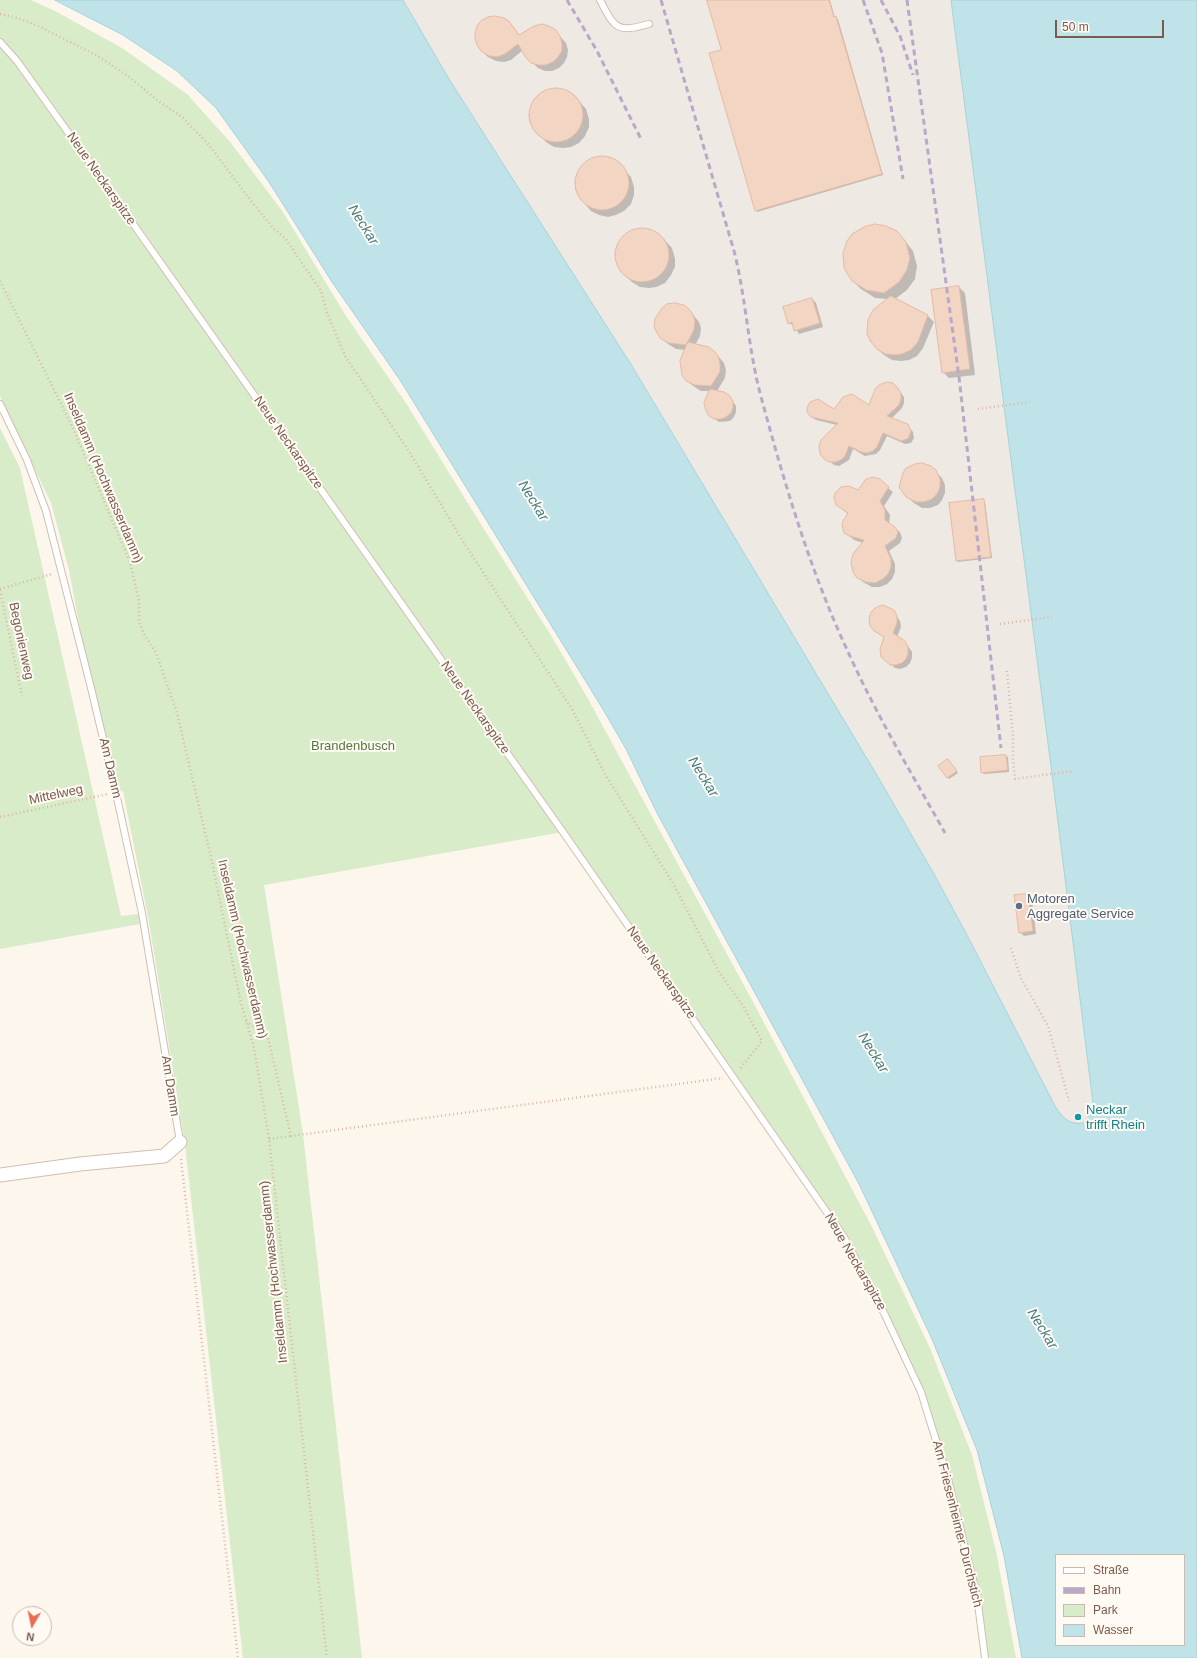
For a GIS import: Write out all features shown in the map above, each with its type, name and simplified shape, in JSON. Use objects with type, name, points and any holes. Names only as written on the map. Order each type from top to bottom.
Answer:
[{"type":"street","points":[[0,1175],[80,1164],[164,1156],[180,1142]]},
{"type":"lane","points":[[600,0],[608,15],[617,27],[629,30],[649,24]]},
{"type":"lane","name":"Neue Neckarspitze","points":[[0,42],[17,61],[99,176],[563,832],[844,1237],[885,1315],[921,1392]]},
{"type":"lane","name":"Am Damm","points":[[0,404],[27,460],[46,511],[62,571],[116,793],[142,913],[180,1142]]},
{"type":"lane","name":"Am Friesenheimer Durchstich","points":[[921,1392],[948,1479],[977,1596],[985,1658]]},
{"type":"path","points":[[0,14],[18,18],[36,25],[96,55],[128,76],[157,100],[182,117],[209,145],[273,228],[285,238],[321,291],[327,313],[345,356],[410,453],[464,543],[572,709],[605,774],[674,884],[719,972],[743,1006],[762,1041],[733,1077],[269,1139]]},
{"type":"path","name":"Inseldamm (Hochwasserdamm)","points":[[0,281],[72,426],[130,562],[139,601],[139,622],[144,634],[156,653],[176,713],[212,862],[240,999],[254,1048],[269,1139],[327,1658]]},
{"type":"path","points":[[978,409],[1030,402]]},
{"type":"path","name":"Begonienweg","points":[[22,696],[0,589],[62,571]]},
{"type":"path","points":[[1000,624],[1052,617]]},
{"type":"path","points":[[1007,672],[1013,736],[1012,759],[1015,779],[1072,771]]},
{"type":"path","name":"Mittelweg","points":[[0,817],[116,793]]},
{"type":"path","points":[[1011,948],[1021,978],[1048,1026],[1069,1101]]},
{"type":"path","points":[[246,1021],[268,1038],[291,1136]]},
{"type":"path","points":[[180,1142],[238,1658]]},
{"type":"shaded area","points":[[403,0],[951,0],[1052,774],[1093,1103],[1090,1115],[1083,1124],[1074,1124],[1065,1118],[1056,1108],[967,935],[878,777],[632,366],[449,79]]},
{"type":"green space","name":"Brandenbusch","points":[[0,0],[31,0],[55,11],[122,48],[187,94],[231,143],[283,212],[346,316],[406,403],[552,637],[587,697],[752,1000],[873,1229],[930,1348],[972,1455],[996,1551],[1016,1658],[985,1658],[977,1596],[948,1479],[921,1392],[844,1237],[563,832],[264,885],[303,1134],[362,1658],[243,1658],[185,1145],[149,922],[123,791],[116,793],[91,688],[69,570],[51,503],[0,396]]},
{"type":"green space","points":[[0,428],[20,468],[121,916],[139,914],[140,924],[0,949]]},
{"type":"water","name":"Neckar","points":[[55,0],[403,0],[449,79],[632,366],[878,777],[967,935],[1056,1108],[1070,1122],[1083,1123],[1090,1115],[1093,1103],[1052,774],[951,0],[1197,0],[1197,1658],[1022,1658],[1004,1556],[977,1450],[932,1339],[859,1184],[657,813],[626,749],[604,711],[400,380],[332,282],[269,182],[216,108],[177,71],[123,35]]},
{"type":"building","points":[[707,0],[829,0],[834,17],[836,16],[882,174],[755,211],[709,53],[721,50]]},
{"type":"building","points":[[495,16],[509,21],[519,35],[534,26],[542,24],[549,26],[556,30],[560,36],[562,51],[553,62],[546,65],[531,63],[526,58],[518,44],[505,54],[497,57],[489,56],[481,51],[477,45],[475,32],[478,24],[482,20]]},
{"type":"building","points":[[551,88],[561,88],[571,92],[579,100],[583,110],[583,120],[579,130],[571,138],[561,142],[551,142],[541,138],[533,130],[529,120],[529,110],[533,100],[541,92]]},
{"type":"building","points":[[597,156],[607,156],[617,160],[625,168],[629,178],[629,188],[625,198],[617,206],[607,210],[597,210],[587,206],[579,198],[575,188],[575,178],[579,168],[587,160]]},
{"type":"building","points":[[875,224],[886,226],[897,231],[906,242],[910,258],[907,270],[899,282],[884,293],[866,290],[852,281],[844,268],[843,253],[847,241],[852,234],[864,227]]},
{"type":"building","points":[[637,228],[647,228],[657,232],[665,240],[669,250],[669,260],[665,270],[657,278],[647,282],[637,282],[627,278],[619,270],[615,260],[615,250],[619,240],[627,232]]},
{"type":"building","points":[[959,286],[970,369],[942,373],[931,290]]},
{"type":"building","points":[[891,296],[928,315],[918,342],[911,350],[902,354],[894,355],[885,354],[877,349],[867,334],[868,320],[873,310]]},
{"type":"building","points":[[812,298],[820,323],[794,331],[792,322],[788,324],[783,307]]},
{"type":"building","points":[[675,303],[684,305],[689,309],[695,321],[694,330],[686,345],[669,343],[661,339],[654,326],[655,319],[662,308],[667,304]]},
{"type":"building","points":[[688,342],[709,347],[718,356],[720,372],[711,386],[694,385],[686,381],[682,375],[680,361]]},
{"type":"building","points":[[887,382],[893,383],[897,387],[901,393],[901,399],[899,405],[887,416],[908,424],[911,431],[909,437],[901,441],[883,433],[877,447],[873,451],[867,453],[861,452],[849,446],[845,456],[841,460],[829,462],[824,459],[820,454],[819,446],[821,440],[838,423],[811,417],[807,412],[810,402],[818,399],[834,409],[843,397],[852,394],[869,405],[875,389],[879,385]]},
{"type":"building","points":[[710,389],[724,392],[729,395],[733,401],[731,413],[726,417],[714,419],[709,416],[706,411],[704,403]]},
{"type":"building","points":[[922,463],[931,466],[936,470],[940,479],[940,487],[937,494],[932,499],[924,502],[916,502],[906,497],[899,487],[906,468]]},
{"type":"building","points":[[873,477],[880,479],[889,487],[880,501],[885,510],[885,520],[895,527],[898,532],[896,538],[885,546],[891,559],[891,567],[888,574],[883,579],[875,583],[866,582],[857,578],[853,572],[851,563],[853,554],[864,540],[844,533],[842,525],[848,513],[836,505],[834,498],[835,493],[841,487],[849,486],[858,490],[865,480]]},
{"type":"building","points":[[984,499],[991,557],[956,561],[949,503]]},
{"type":"building","points":[[883,605],[894,610],[897,616],[897,623],[893,633],[905,641],[908,647],[906,659],[902,663],[896,665],[890,665],[881,657],[880,649],[884,637],[874,631],[870,626],[869,618],[871,612],[875,608]]},
{"type":"building","points":[[1006,755],[1008,770],[981,773],[980,757]]},
{"type":"building","points":[[948,759],[957,771],[947,778],[938,766]]},
{"type":"building","points":[[1028,894],[1033,931],[1019,933],[1014,895]]},
{"type":"railway","points":[[567,0],[597,51],[642,141]]},
{"type":"railway","points":[[661,0],[734,251],[760,393],[788,493],[799,526],[822,591],[860,677],[895,745],[945,833]]},
{"type":"railway","points":[[863,0],[882,53],[903,179]]},
{"type":"railway","points":[[881,0],[900,36],[913,75]]},
{"type":"railway","points":[[907,0],[959,377],[1001,748]]},
{"type":"place","name":"Motoren Aggregate Service","points":[[1019,906]]},
{"type":"place","name":"Neckar trifft Rhein","points":[[1078,1117]]}]
